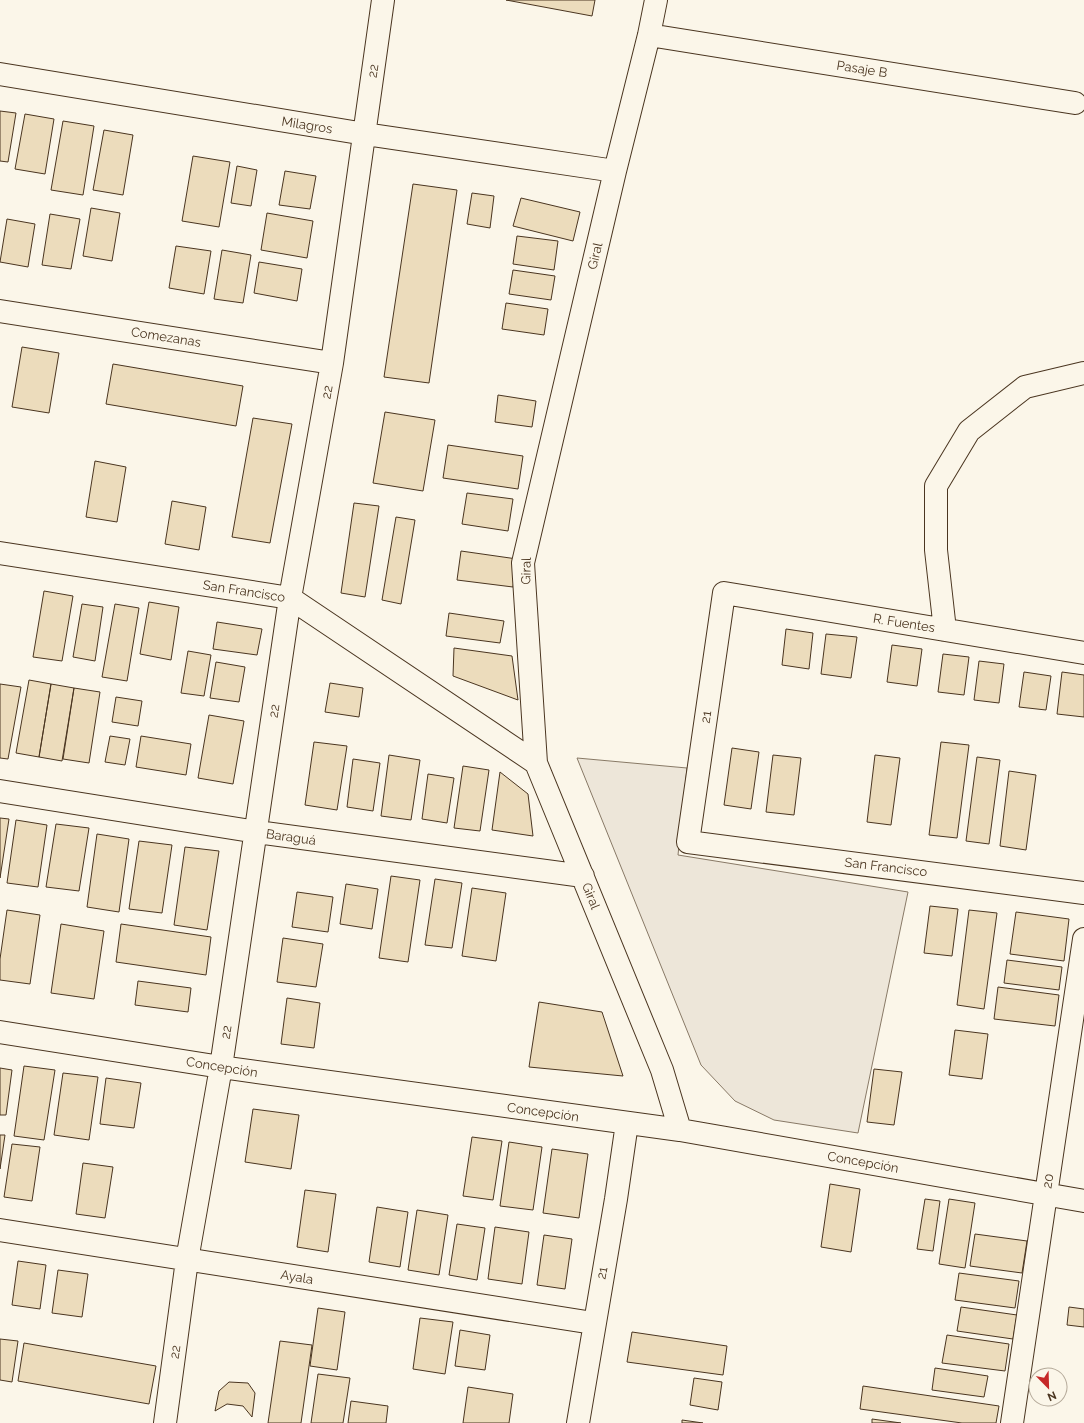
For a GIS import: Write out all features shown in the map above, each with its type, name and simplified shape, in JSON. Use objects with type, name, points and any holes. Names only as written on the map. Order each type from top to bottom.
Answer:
[{"type":"street","name":"22","points":[[165,1423],[187,1260],[221,1067],[257,832],[290,598],[332,363],[383,0]]},
{"type":"street","name":"Giral","points":[[656,0],[649,35],[615,171],[523,563],[536,762],[662,1070],[680,1130]]},
{"type":"street","name":"Pasaje B","points":[[649,35],[1075,103]]},
{"type":"street","name":"Milagros","points":[[0,74],[365,134],[615,171]]},
{"type":"street","name":"Comezanas","points":[[0,311],[332,363]]},
{"type":"street","points":[[945,630],[936,550],[936,486],[969,431],[1024,387],[1084,373]]},
{"type":"street","name":"San Francisco","points":[[0,553],[290,598],[536,762]]},
{"type":"street","name":"R. Fuentes","points":[[724,593],[1084,653]]},
{"type":"street","name":"21","points":[[688,842],[724,593]]},
{"type":"street","name":"Baraguá","points":[[0,791],[257,832],[583,876]]},
{"type":"street","name":"San Francisco","points":[[688,842],[1084,893]]},
{"type":"street","name":"20","points":[[1012,1423],[1084,939]]},
{"type":"street","name":"Concepción","points":[[0,1032],[221,1067],[627,1124],[680,1130],[1045,1195],[1084,1200]]},
{"type":"street","name":"21","points":[[578,1423],[593,1323],[616,1199],[627,1124]]},
{"type":"street","name":"Ayala","points":[[0,1230],[593,1323]]},
{"type":"shaded area","points":[[577,758],[687,768],[678,855],[908,892],[858,1133],[774,1120],[735,1101],[701,1065]]},
{"type":"building","points":[[506,0],[595,0],[592,16]]},
{"type":"building","points":[[0,111],[16,113],[8,162],[0,161]]},
{"type":"building","points":[[25,114],[54,119],[45,174],[15,169]]},
{"type":"building","points":[[63,121],[94,126],[83,195],[51,190]]},
{"type":"building","points":[[104,130],[133,135],[123,195],[93,190]]},
{"type":"building","points":[[193,156],[230,162],[219,227],[182,221]]},
{"type":"building","points":[[237,166],[257,170],[251,206],[231,203]]},
{"type":"building","points":[[285,171],[316,176],[310,209],[279,205]]},
{"type":"building","points":[[413,184],[457,190],[429,383],[384,377]]},
{"type":"building","points":[[472,193],[494,196],[490,228],[467,224]]},
{"type":"building","points":[[521,198],[580,212],[573,241],[513,226]]},
{"type":"building","points":[[91,208],[120,213],[112,261],[83,256]]},
{"type":"building","points":[[267,213],[313,221],[307,258],[261,250]]},
{"type":"building","points":[[50,214],[80,219],[71,269],[42,265]]},
{"type":"building","points":[[7,219],[35,224],[28,267],[0,262]]},
{"type":"building","points":[[517,236],[558,241],[554,270],[513,264]]},
{"type":"building","points":[[176,246],[211,251],[204,294],[169,288]]},
{"type":"building","points":[[222,250],[251,255],[243,303],[214,299]]},
{"type":"building","points":[[259,262],[302,269],[297,301],[254,293]]},
{"type":"building","points":[[513,270],[555,276],[551,300],[509,294]]},
{"type":"building","points":[[506,303],[548,309],[544,335],[502,329]]},
{"type":"building","points":[[22,347],[59,353],[49,413],[12,407]]},
{"type":"building","points":[[113,364],[243,386],[236,426],[106,404]]},
{"type":"building","points":[[498,395],[536,401],[532,427],[495,422]]},
{"type":"building","points":[[385,412],[435,420],[423,491],[373,483]]},
{"type":"building","points":[[253,418],[292,424],[270,543],[232,537]]},
{"type":"building","points":[[448,445],[523,456],[518,489],[443,478]]},
{"type":"building","points":[[95,461],[126,467],[117,522],[86,517]]},
{"type":"building","points":[[467,493],[513,499],[508,531],[462,524]]},
{"type":"building","points":[[172,501],[206,507],[199,550],[165,544]]},
{"type":"building","points":[[354,503],[379,506],[365,597],[341,593]]},
{"type":"building","points":[[396,517],[415,520],[401,604],[382,600]]},
{"type":"building","points":[[461,551],[517,559],[513,587],[457,580]]},
{"type":"building","points":[[44,591],[73,596],[62,661],[33,657]]},
{"type":"building","points":[[149,602],[179,607],[171,660],[140,654]]},
{"type":"building","points":[[82,604],[103,607],[95,661],[73,657]]},
{"type":"building","points":[[115,604],[139,608],[127,681],[102,677]]},
{"type":"building","points":[[449,613],[504,621],[500,643],[446,636]]},
{"type":"building","points":[[217,622],[262,629],[257,655],[213,649]]},
{"type":"building","points":[[786,629],[813,633],[809,669],[782,665]]},
{"type":"building","points":[[826,634],[857,637],[851,678],[821,674]]},
{"type":"building","points":[[892,645],[922,649],[917,686],[887,682]]},
{"type":"building","points":[[454,648],[512,656],[518,700],[453,676]]},
{"type":"building","points":[[188,651],[211,655],[204,696],[181,693]]},
{"type":"building","points":[[943,654],[969,657],[964,695],[938,692]]},
{"type":"building","points":[[979,661],[1004,664],[999,703],[974,700]]},
{"type":"building","points":[[216,662],[245,667],[239,702],[210,698]]},
{"type":"building","points":[[1024,672],[1051,676],[1046,710],[1019,707]]},
{"type":"building","points":[[1062,672],[1084,675],[1084,717],[1057,714]]},
{"type":"building","points":[[29,680],[51,684],[39,757],[16,753]]},
{"type":"building","points":[[330,683],[363,688],[359,717],[325,712]]},
{"type":"building","points":[[0,684],[21,687],[8,759],[0,758]]},
{"type":"building","points":[[51,684],[74,688],[62,761],[39,757]]},
{"type":"building","points":[[74,688],[100,692],[89,763],[63,759]]},
{"type":"building","points":[[116,697],[142,701],[138,726],[112,722]]},
{"type":"building","points":[[209,715],[244,721],[233,784],[198,778]]},
{"type":"building","points":[[110,736],[130,739],[125,765],[105,762]]},
{"type":"building","points":[[141,736],[191,744],[186,775],[136,767]]},
{"type":"building","points":[[314,742],[347,746],[337,810],[305,805]]},
{"type":"building","points":[[941,742],[969,745],[957,838],[929,835]]},
{"type":"building","points":[[732,748],[759,752],[751,809],[724,805]]},
{"type":"building","points":[[389,755],[420,760],[411,820],[381,816]]},
{"type":"building","points":[[773,755],[801,758],[794,815],[766,812]]},
{"type":"building","points":[[875,755],[900,758],[891,825],[867,822]]},
{"type":"building","points":[[977,757],[1000,760],[989,844],[966,841]]},
{"type":"building","points":[[353,759],[380,763],[373,811],[347,807]]},
{"type":"building","points":[[463,766],[489,770],[480,831],[454,828]]},
{"type":"building","points":[[1009,771],[1036,775],[1026,850],[1000,846]]},
{"type":"building","points":[[500,772],[528,794],[533,836],[492,830]]},
{"type":"building","points":[[428,774],[454,778],[447,823],[422,819]]},
{"type":"building","points":[[0,818],[9,819],[0,878]]},
{"type":"building","points":[[16,820],[47,825],[38,887],[7,883]]},
{"type":"building","points":[[56,824],[89,828],[79,891],[46,887]]},
{"type":"building","points":[[97,834],[129,839],[119,912],[87,907]]},
{"type":"building","points":[[139,841],[172,845],[162,913],[129,909]]},
{"type":"building","points":[[185,847],[219,851],[207,930],[174,925]]},
{"type":"building","points":[[391,876],[420,880],[408,962],[379,958]]},
{"type":"building","points":[[435,879],[462,883],[452,948],[425,945]]},
{"type":"building","points":[[346,884],[378,889],[372,929],[340,924]]},
{"type":"building","points":[[472,888],[506,893],[496,961],[462,956]]},
{"type":"building","points":[[297,892],[333,897],[328,932],[292,927]]},
{"type":"building","points":[[930,906],[958,909],[952,956],[924,953]]},
{"type":"building","points":[[7,910],[40,915],[30,984],[0,980],[0,959]]},
{"type":"building","points":[[969,910],[997,913],[984,1009],[957,1005]]},
{"type":"building","points":[[1016,912],[1069,919],[1064,961],[1010,954]]},
{"type":"building","points":[[61,924],[104,931],[94,999],[51,993]]},
{"type":"building","points":[[121,924],[211,937],[206,975],[116,962]]},
{"type":"building","points":[[283,938],[323,944],[316,987],[277,982]]},
{"type":"building","points":[[1007,960],[1062,967],[1059,990],[1004,983]]},
{"type":"building","points":[[138,981],[191,988],[188,1012],[135,1005]]},
{"type":"building","points":[[998,987],[1059,995],[1055,1026],[994,1019]]},
{"type":"building","points":[[287,998],[320,1003],[314,1048],[281,1044]]},
{"type":"building","points":[[539,1002],[602,1012],[623,1076],[529,1067]]},
{"type":"building","points":[[955,1030],[988,1034],[982,1079],[949,1075]]},
{"type":"building","points":[[24,1066],[55,1070],[44,1140],[14,1136]]},
{"type":"building","points":[[0,1068],[12,1070],[6,1115],[0,1115]]},
{"type":"building","points":[[874,1069],[902,1072],[894,1125],[867,1122]]},
{"type":"building","points":[[63,1073],[98,1077],[89,1140],[54,1135]]},
{"type":"building","points":[[106,1078],[141,1083],[134,1128],[100,1124]]},
{"type":"building","points":[[253,1109],[299,1115],[291,1169],[245,1162]]},
{"type":"building","points":[[0,1135],[5,1135],[0,1169]]},
{"type":"building","points":[[472,1137],[502,1141],[493,1200],[463,1196]]},
{"type":"building","points":[[509,1142],[542,1147],[533,1210],[500,1206]]},
{"type":"building","points":[[12,1144],[40,1147],[32,1201],[4,1197]]},
{"type":"building","points":[[552,1149],[588,1154],[579,1218],[543,1213]]},
{"type":"building","points":[[83,1163],[113,1167],[105,1218],[76,1214]]},
{"type":"building","points":[[830,1184],[860,1189],[851,1252],[821,1247]]},
{"type":"building","points":[[305,1190],[336,1194],[328,1252],[297,1247]]},
{"type":"building","points":[[925,1199],[940,1201],[933,1251],[917,1249]]},
{"type":"building","points":[[949,1199],[975,1203],[965,1268],[939,1264]]},
{"type":"building","points":[[377,1207],[408,1212],[400,1267],[369,1262]]},
{"type":"building","points":[[417,1210],[448,1215],[439,1275],[408,1270]]},
{"type":"building","points":[[457,1224],[485,1228],[477,1280],[449,1275]]},
{"type":"building","points":[[495,1227],[529,1232],[522,1284],[488,1279]]},
{"type":"building","points":[[975,1234],[1027,1241],[1022,1273],[970,1266]]},
{"type":"building","points":[[544,1235],[572,1239],[565,1289],[537,1285]]},
{"type":"building","points":[[18,1261],[46,1265],[40,1309],[12,1305]]},
{"type":"building","points":[[58,1270],[88,1274],[82,1317],[52,1313]]},
{"type":"building","points":[[959,1273],[1019,1281],[1015,1308],[955,1300]]},
{"type":"building","points":[[961,1307],[1017,1315],[1013,1339],[957,1331]]},
{"type":"building","points":[[1069,1307],[1084,1309],[1084,1327],[1067,1325]]},
{"type":"building","points":[[318,1308],[345,1312],[337,1370],[310,1366]]},
{"type":"building","points":[[420,1318],[453,1322],[445,1374],[413,1369]]},
{"type":"building","points":[[460,1330],[490,1335],[485,1370],[455,1366]]},
{"type":"building","points":[[632,1332],[727,1346],[723,1375],[627,1362]]},
{"type":"building","points":[[947,1335],[1009,1344],[1005,1371],[942,1363]]},
{"type":"building","points":[[0,1339],[18,1341],[12,1382],[0,1380]]},
{"type":"building","points":[[280,1341],[312,1345],[301,1423],[268,1423]]},
{"type":"building","points":[[24,1343],[156,1366],[149,1404],[18,1381]]},
{"type":"building","points":[[935,1368],[988,1376],[984,1397],[932,1390]]},
{"type":"building","points":[[318,1374],[350,1378],[343,1423],[311,1423]]},
{"type":"building","points":[[694,1378],[722,1382],[718,1410],[690,1405]]},
{"type":"building","points":[[229,1382],[248,1383],[255,1393],[252,1417],[243,1406],[227,1404],[215,1411],[219,1391]]},
{"type":"building","points":[[863,1386],[999,1406],[996,1423],[962,1423],[860,1409]]},
{"type":"building","points":[[468,1387],[513,1394],[509,1423],[463,1423]]},
{"type":"building","points":[[351,1401],[388,1406],[386,1423],[348,1423]]},
{"type":"building","points":[[872,1419],[901,1423],[872,1423]]},
{"type":"building","points":[[682,1420],[703,1423],[682,1423]]}]
